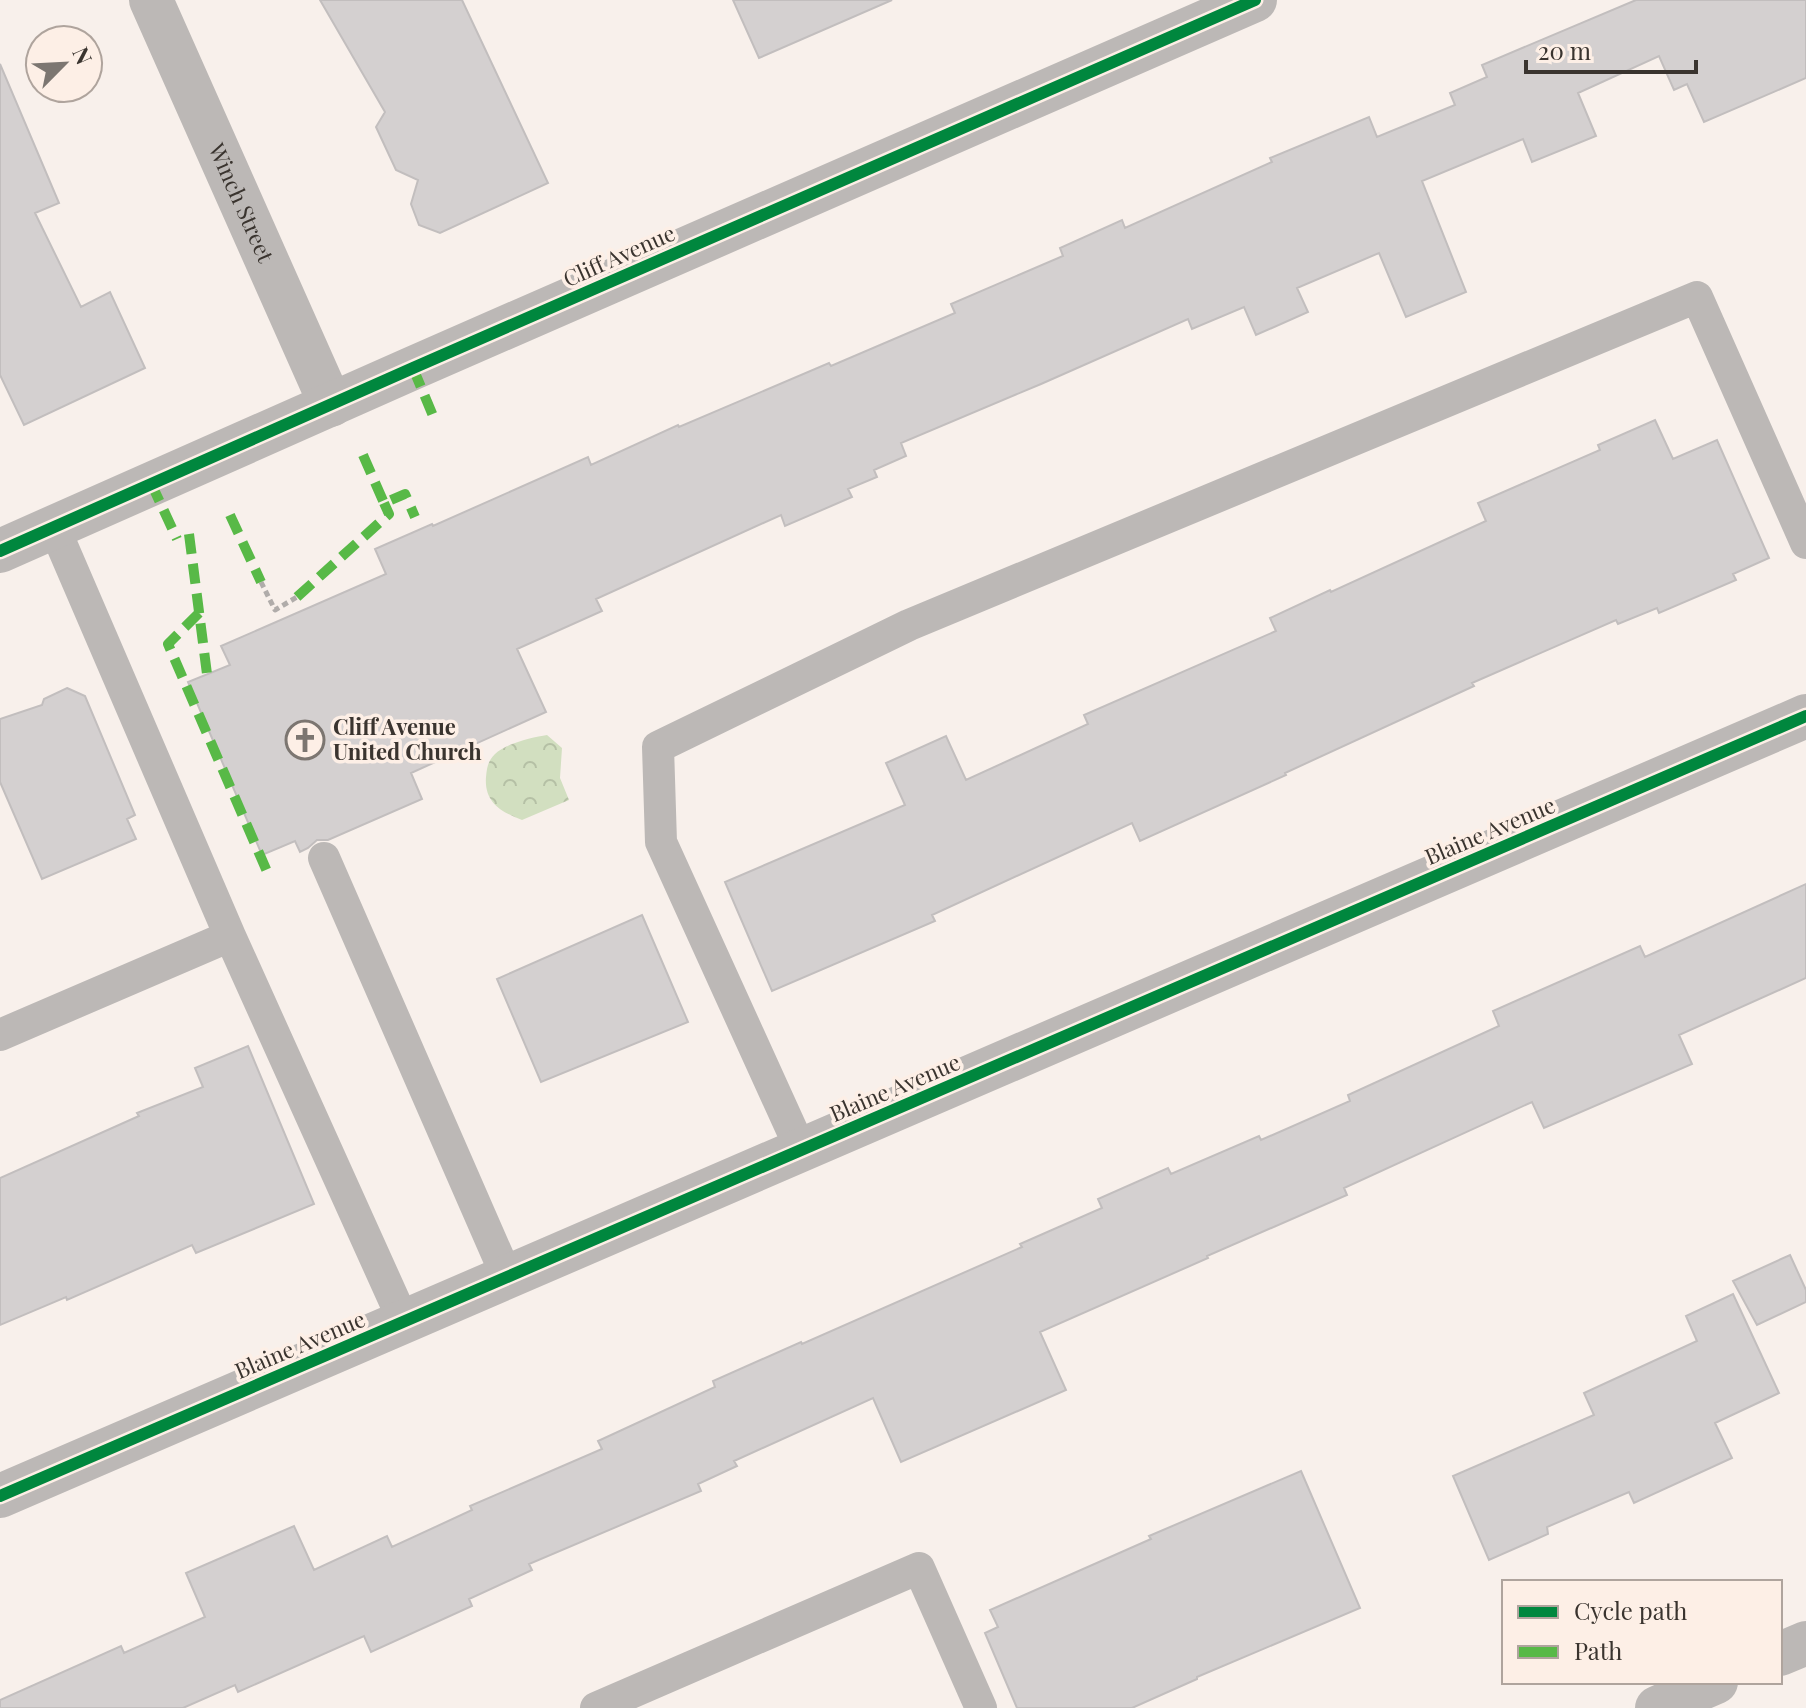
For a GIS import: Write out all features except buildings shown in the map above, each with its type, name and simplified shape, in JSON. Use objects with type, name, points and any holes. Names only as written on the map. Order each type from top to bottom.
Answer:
[{"type":"street","name":"Winch Street","points":[[151,0],[331,405]]},
{"type":"street","name":"Cliff Avenue","points":[[0,551],[1255,0]]},
{"type":"street","name":"Blaine Avenue","points":[[0,1496],[1806,716]]},
{"type":"street","points":[[1782,1653],[1806,1643]]},
{"type":"street","points":[[1657,1708],[1711,1684]]},
{"type":"lane","points":[[801,1150],[661,842],[658,747],[909,625],[1697,297],[1806,543]]},
{"type":"lane","points":[[54,527],[230,936],[404,1322]]},
{"type":"lane","points":[[324,858],[507,1277]]},
{"type":"lane","points":[[0,1035],[230,936]]},
{"type":"lane","points":[[596,1708],[919,1568],[981,1708]]},
{"type":"path","points":[[261,582],[275,610],[297,597]]},
{"type":"green space","points":[[547,735],[562,748],[560,778],[569,800],[522,820],[495,805],[491,799],[486,786],[488,764],[505,747]]},
{"type":"marked path","points":[[413,368],[436,423]]},
{"type":"marked path","points":[[363,455],[384,503],[405,494],[415,517]]},
{"type":"marked path","points":[[151,483],[177,539]]},
{"type":"marked path","points":[[297,597],[389,514],[384,503]]},
{"type":"marked path","points":[[230,515],[261,582]]},
{"type":"marked path","points":[[189,534],[207,674]]},
{"type":"marked path","points":[[199,613],[168,644],[269,876]]},
{"type":"cycle path","points":[[0,551],[1255,0]]},
{"type":"cycle path","points":[[0,1496],[1806,716]]},
{"type":"place","name":"Cliff Avenue United Church","points":[[305,740]]}]
